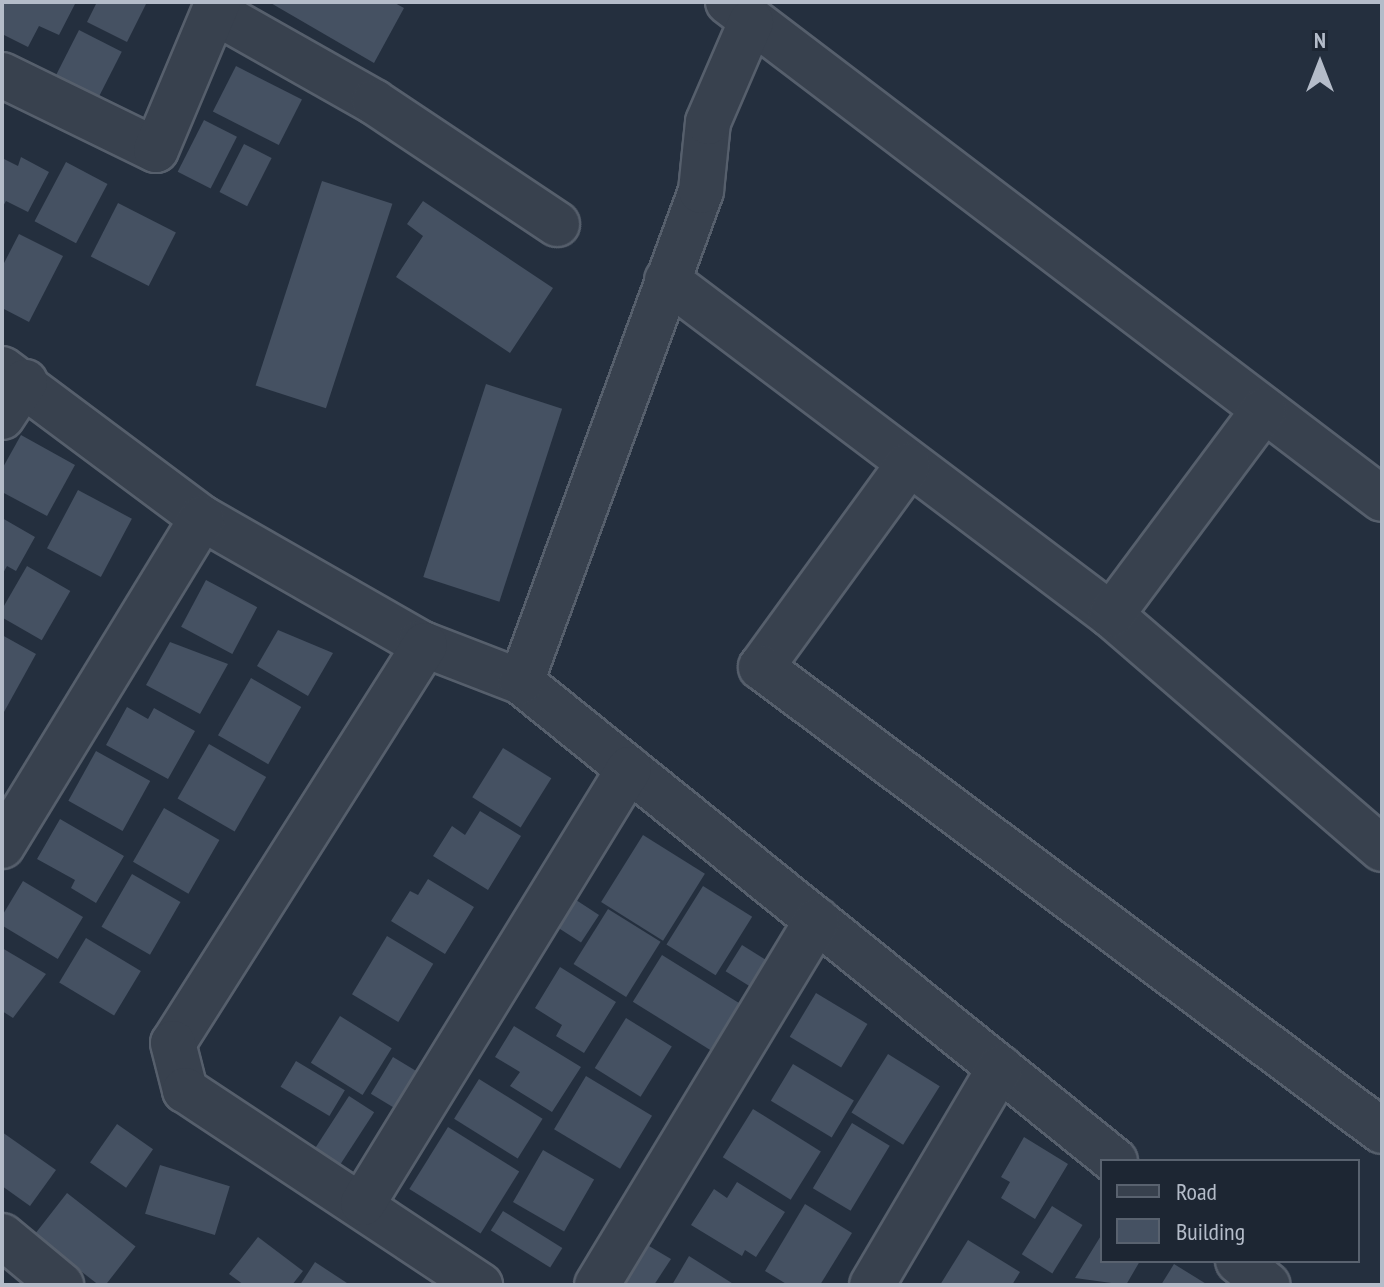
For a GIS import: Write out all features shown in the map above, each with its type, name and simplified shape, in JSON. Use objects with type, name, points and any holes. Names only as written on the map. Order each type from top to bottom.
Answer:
[{"type":"street","points":[[2,75],[156,150],[216,7],[374,102],[557,224]]},
{"type":"street","points":[[521,682],[701,191],[708,122],[739,12],[1382,499]]},
{"type":"street","points":[[667,280],[908,465],[1111,615],[1382,849]]},
{"type":"street","points":[[10,389],[202,518],[425,645],[521,682],[1113,1159]]},
{"type":"street","points":[[1111,615],[1264,410]]},
{"type":"street","points":[[908,465],[761,667],[1382,1131]]},
{"type":"street","points":[[5,834],[202,518]]},
{"type":"street","points":[[425,645],[173,1043],[185,1090],[363,1203],[480,1285]]},
{"type":"street","points":[[363,1203],[629,769]]},
{"type":"street","points":[[597,1285],[817,920]]},
{"type":"street","points":[[872,1285],[1000,1068]]},
{"type":"street","points":[[2,1236],[61,1285]]},
{"type":"street","points":[[1240,1263],[1268,1285]]},
{"type":"building","points":[[2,2],[76,2],[59,35],[39,26],[28,47],[2,34]]},
{"type":"building","points":[[97,2],[147,2],[127,42],[87,22]]},
{"type":"building","points":[[269,2],[393,2],[404,8],[374,63]]},
{"type":"building","points":[[79,30],[122,52],[98,99],[55,77]]},
{"type":"building","points":[[236,66],[302,100],[279,145],[213,111]]},
{"type":"building","points":[[204,120],[237,137],[211,188],[178,172]]},
{"type":"building","points":[[244,144],[272,158],[247,206],[219,192]]},
{"type":"building","points":[[21,157],[49,172],[28,212],[6,201],[2,208],[2,158],[18,166]]},
{"type":"building","points":[[66,162],[107,184],[76,243],[35,221]]},
{"type":"building","points":[[322,181],[392,204],[326,408],[256,385]]},
{"type":"building","points":[[423,201],[553,288],[510,353],[396,277],[423,236],[407,224]]},
{"type":"building","points":[[118,203],[176,233],[149,286],[91,256]]},
{"type":"building","points":[[19,234],[63,256],[29,322],[2,308],[2,267]]},
{"type":"building","points":[[486,384],[562,409],[499,602],[423,577]]},
{"type":"building","points":[[21,435],[75,465],[47,516],[2,492],[2,469]]},
{"type":"building","points":[[78,490],[132,519],[101,577],[47,548]]},
{"type":"building","points":[[2,518],[35,537],[16,571],[7,566],[2,575]]},
{"type":"building","points":[[27,566],[70,591],[42,640],[2,617],[2,609]]},
{"type":"building","points":[[206,580],[257,607],[232,654],[181,627]]},
{"type":"building","points":[[278,630],[333,653],[308,696],[257,666]]},
{"type":"building","points":[[2,635],[36,654],[4,712],[2,711]]},
{"type":"building","points":[[170,642],[228,664],[200,714],[146,685]]},
{"type":"building","points":[[251,678],[301,707],[268,764],[218,735]]},
{"type":"building","points":[[127,707],[148,719],[154,708],[195,731],[168,779],[106,745]]},
{"type":"building","points":[[209,744],[266,777],[235,832],[178,799]]},
{"type":"building","points":[[503,748],[551,778],[521,827],[472,797]]},
{"type":"building","points":[[96,751],[150,781],[123,831],[68,801]]},
{"type":"building","points":[[164,808],[219,840],[188,894],[133,862]]},
{"type":"building","points":[[480,811],[521,836],[488,890],[433,856],[452,826],[465,835]]},
{"type":"building","points":[[60,819],[124,856],[96,903],[71,888],[75,880],[37,859]]},
{"type":"building","points":[[643,835],[705,874],[663,941],[601,902]]},
{"type":"building","points":[[132,874],[180,902],[150,955],[102,927]]},
{"type":"building","points":[[428,879],[474,907],[445,954],[391,921],[410,891],[418,895]]},
{"type":"building","points":[[23,881],[83,917],[58,959],[2,926],[2,916]]},
{"type":"building","points":[[703,886],[752,917],[716,975],[666,945]]},
{"type":"building","points":[[573,898],[599,915],[581,943],[555,926]]},
{"type":"building","points":[[608,909],[661,942],[626,997],[574,964]]},
{"type":"building","points":[[387,936],[433,964],[398,1022],[352,994]]},
{"type":"building","points":[[86,938],[141,971],[114,1016],[59,983]]},
{"type":"building","points":[[742,945],[773,964],[756,990],[726,971]]},
{"type":"building","points":[[2,948],[46,974],[13,1018],[2,1011]]},
{"type":"building","points":[[662,955],[743,1005],[713,1052],[633,1002]]},
{"type":"building","points":[[560,967],[616,1002],[584,1053],[556,1036],[562,1025],[535,1008]]},
{"type":"building","points":[[816,993],[867,1024],[841,1068],[790,1037]]},
{"type":"building","points":[[340,1016],[392,1048],[363,1095],[311,1063]]},
{"type":"building","points":[[626,1018],[672,1047],[641,1097],[595,1068]]},
{"type":"building","points":[[514,1026],[581,1067],[552,1112],[510,1086],[520,1072],[495,1057]]},
{"type":"building","points":[[888,1054],[940,1086],[903,1145],[851,1113]]},
{"type":"building","points":[[393,1057],[418,1072],[396,1109],[371,1094]]},
{"type":"building","points":[[296,1061],[345,1090],[329,1116],[281,1087]]},
{"type":"building","points":[[793,1064],[854,1101],[832,1137],[771,1101]]},
{"type":"building","points":[[586,1076],[652,1116],[620,1169],[554,1129]]},
{"type":"building","points":[[479,1079],[543,1119],[518,1159],[454,1119]]},
{"type":"building","points":[[349,1096],[374,1112],[338,1169],[313,1152]]},
{"type":"building","points":[[753,1109],[821,1151],[791,1200],[723,1157]]},
{"type":"building","points":[[852,1123],[890,1146],[851,1211],[813,1188]]},
{"type":"building","points":[[117,1124],[153,1149],[126,1188],[90,1163]]},
{"type":"building","points":[[448,1127],[519,1172],[481,1233],[409,1189]]},
{"type":"building","points":[[2,1132],[56,1170],[30,1206],[2,1186]]},
{"type":"building","points":[[1024,1137],[1068,1164],[1035,1219],[1001,1198],[1010,1182],[1001,1177]]},
{"type":"building","points":[[543,1150],[594,1180],[564,1231],[513,1202]]},
{"type":"building","points":[[160,1165],[230,1186],[215,1235],[145,1214]]},
{"type":"building","points":[[737,1182],[785,1212],[756,1257],[745,1250],[742,1256],[691,1225],[714,1189],[727,1198]]},
{"type":"building","points":[[67,1193],[136,1247],[106,1285],[99,1285],[34,1235]]},
{"type":"building","points":[[805,1204],[852,1233],[820,1285],[788,1285],[765,1271]]},
{"type":"building","points":[[1052,1206],[1083,1225],[1052,1273],[1022,1254]]},
{"type":"building","points":[[503,1211],[562,1248],[550,1268],[491,1231]]},
{"type":"building","points":[[258,1237],[303,1271],[292,1285],[244,1285],[229,1274]]},
{"type":"building","points":[[1100,1237],[1100,1263],[1139,1263],[1126,1285],[1075,1278]]},
{"type":"building","points":[[968,1240],[1020,1272],[1012,1285],[940,1285]]},
{"type":"building","points":[[644,1243],[671,1259],[654,1285],[618,1285]]},
{"type":"building","points":[[689,1256],[735,1285],[672,1285]]},
{"type":"building","points":[[315,1262],[350,1285],[300,1285]]},
{"type":"building","points":[[1174,1264],[1208,1285],[1161,1285]]}]
